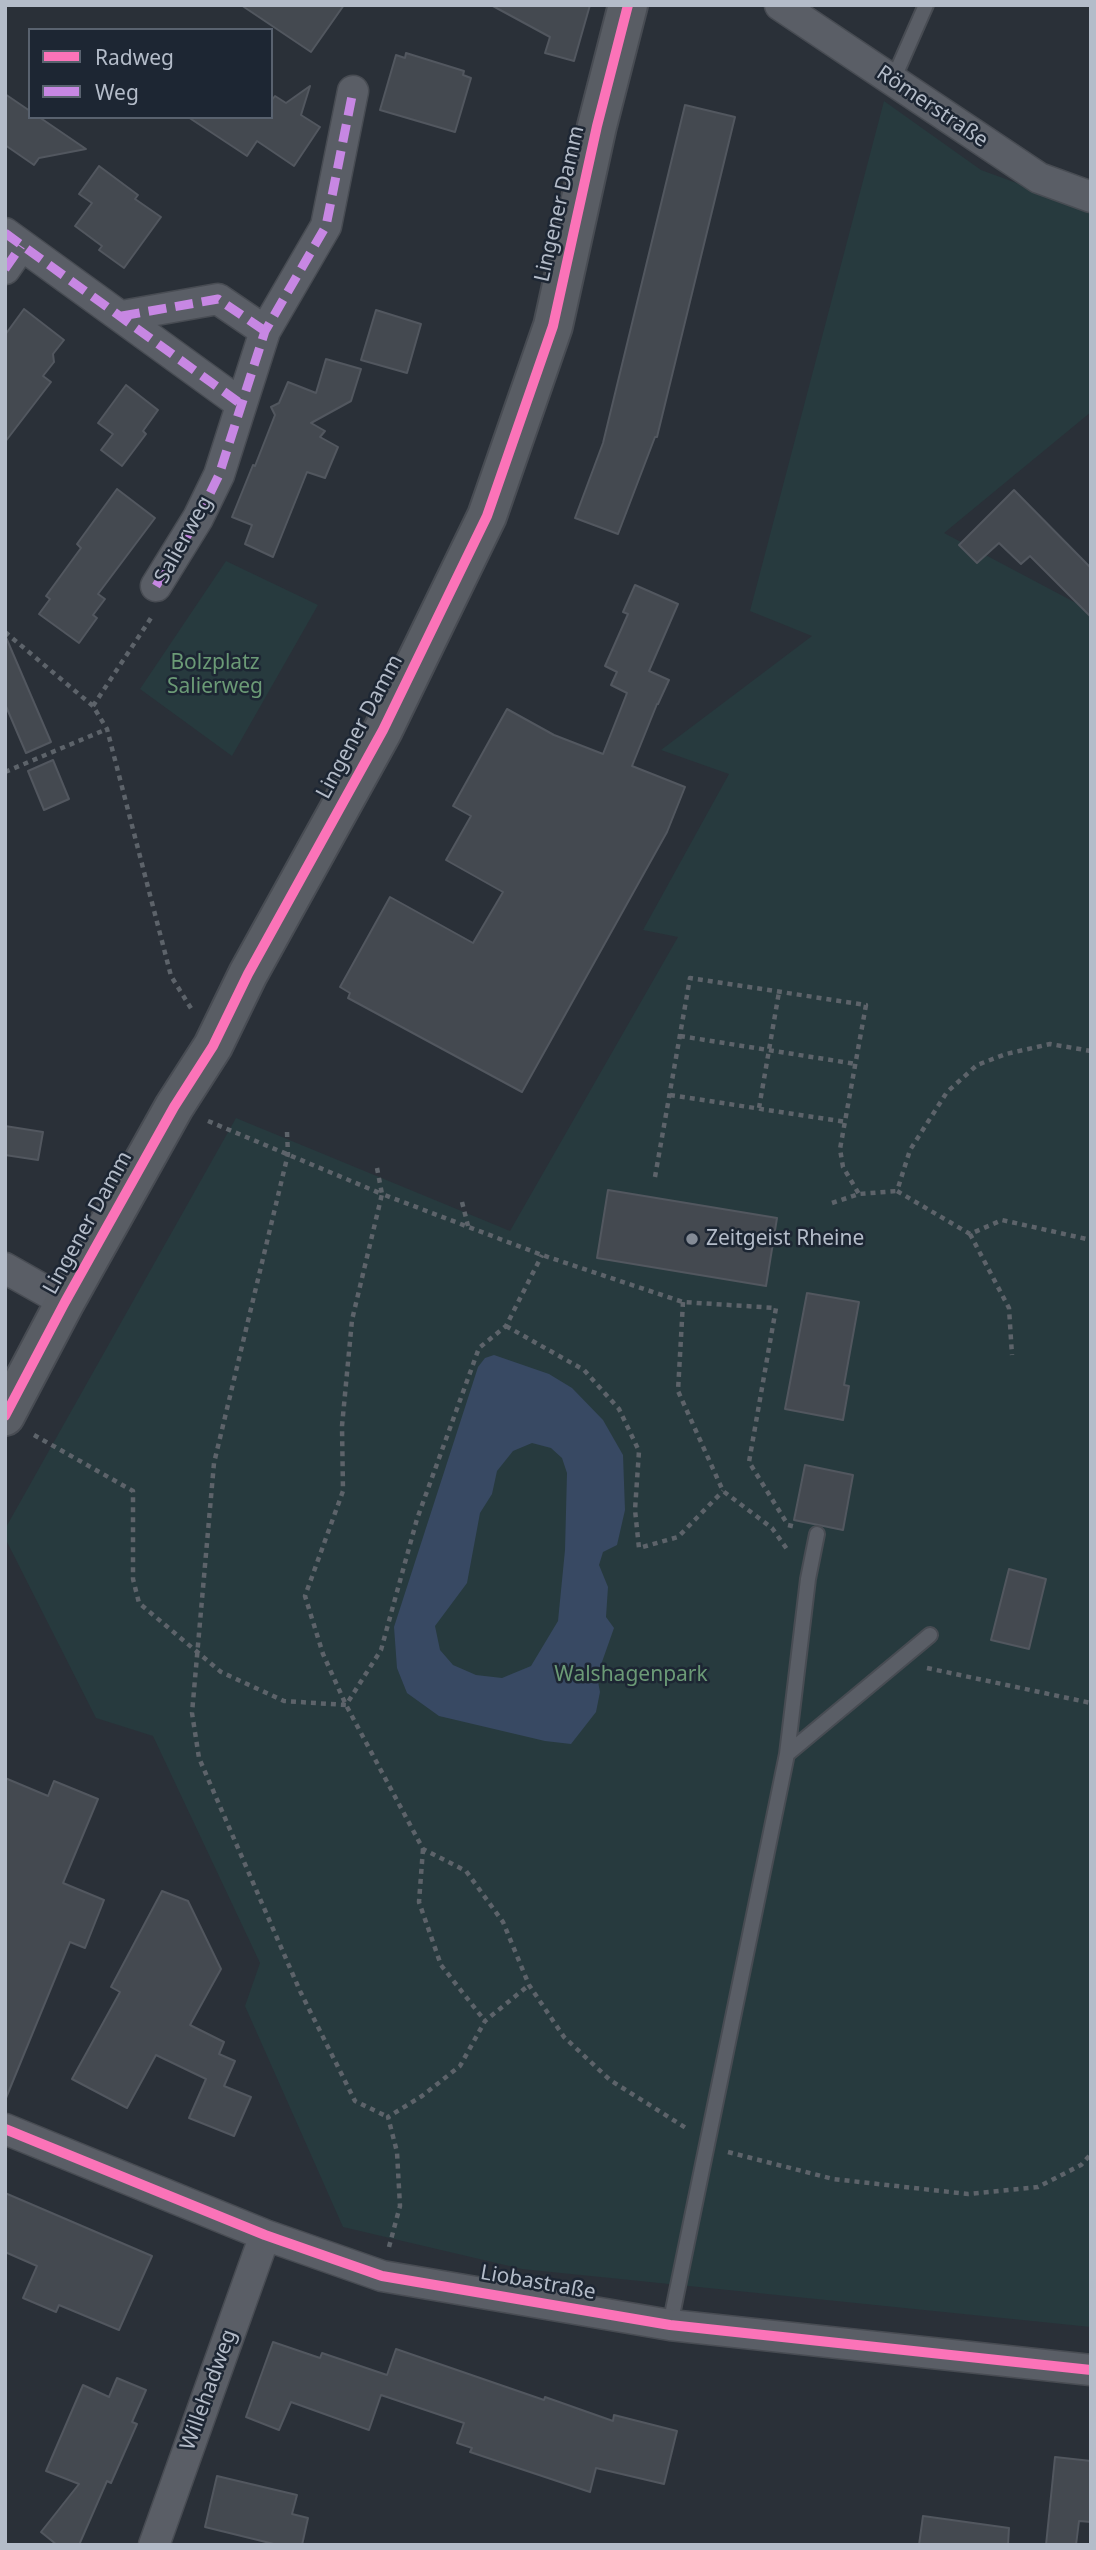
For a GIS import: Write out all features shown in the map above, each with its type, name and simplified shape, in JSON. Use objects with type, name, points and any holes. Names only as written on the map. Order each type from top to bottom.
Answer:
[{"type":"main road","name":"Lingener Damm","points":[[17,1424],[65,1302],[174,1107],[213,1046],[248,974],[383,730],[487,516],[553,326],[597,126],[628,5]]},
{"type":"street","name":"Römerstraße","points":[[780,5],[1039,178],[1091,197]]},
{"type":"street","name":"Salierweg","points":[[156,586],[198,518],[219,475],[265,331],[326,226],[353,92]]},
{"type":"street","points":[[11,249],[122,316],[241,404]]},
{"type":"street","points":[[122,316],[218,299],[265,331]]},
{"type":"street","points":[[5,1269],[65,1302]]},
{"type":"street","name":"Liobastraße","points":[[5,2129],[265,2235],[382,2276],[670,2325],[1091,2370]]},
{"type":"street","name":"Willehadweg","points":[[154,2545],[265,2235]]},
{"type":"lane","points":[[892,80],[926,5]]},
{"type":"lane","points":[[670,2325],[787,1754],[808,1579],[817,1534]]},
{"type":"lane","points":[[787,1754],[930,1636]]},
{"type":"path","points":[[5,632],[93,706],[107,729],[171,976],[213,1046]]},
{"type":"path","points":[[5,772],[107,729]]},
{"type":"path","points":[[655,1177],[690,978],[866,1005],[840,1149],[843,1167],[859,1194]]},
{"type":"path","points":[[759,1108],[779,992]]},
{"type":"path","points":[[680,1036],[856,1064]]},
{"type":"path","points":[[897,1191],[910,1150],[947,1092],[977,1065],[1006,1054],[1051,1044],[1091,1051]]},
{"type":"path","points":[[670,1095],[846,1122]]},
{"type":"path","points":[[174,1107],[382,1194],[542,1255],[683,1302],[776,1308],[749,1462],[788,1525],[817,1534]]},
{"type":"path","points":[[287,1132],[288,1154],[214,1463],[192,1713],[199,1758],[300,1991],[355,2101],[388,2117],[397,2152],[400,2206],[382,2276]]},
{"type":"path","points":[[377,1168],[382,1194],[352,1320],[342,1426],[343,1491],[305,1596],[323,1654],[346,1705],[423,1849],[419,1902],[441,1965],[485,2021]]},
{"type":"path","points":[[832,1203],[859,1194],[897,1191],[970,1234],[1009,1308],[1012,1355]]},
{"type":"path","points":[[462,1202],[469,1227]]},
{"type":"path","points":[[970,1234],[1002,1220],[1091,1240]]},
{"type":"path","points":[[346,1705],[381,1650],[417,1519],[479,1348],[506,1326],[542,1255]]},
{"type":"path","points":[[683,1302],[678,1391],[723,1491],[772,1528],[808,1579]]},
{"type":"path","points":[[506,1326],[584,1370],[619,1409],[639,1451],[635,1510],[639,1548],[678,1537],[723,1491]]},
{"type":"path","points":[[17,1424],[133,1491],[133,1580],[139,1603],[221,1672],[284,1701],[346,1705]]},
{"type":"path","points":[[898,1662],[1091,1703]]},
{"type":"path","points":[[423,1849],[466,1871],[503,1922],[529,1986],[564,2038],[610,2080],[680,2123],[706,2146],[833,2179],[968,2194],[1038,2187],[1081,2165],[1091,2154]]},
{"type":"path","points":[[388,2117],[422,2096],[460,2066],[485,2021],[529,1986]]},
{"type":"green space","name":"Walshagenpark","points":[[884,101],[981,170],[1091,210],[1091,412],[944,533],[1078,604],[1091,592],[1091,2327],[522,2269],[343,2227],[245,2006],[260,1963],[153,1736],[96,1718],[5,1538],[5,1529],[236,1118],[510,1231],[678,937],[643,930],[729,774],[661,750],[812,636],[750,611]]},
{"type":"green space","name":"Bolzplatz Salierweg","points":[[226,561],[318,605],[232,756],[140,689]]},
{"type":"water","points":[[494,1355],[549,1374],[572,1388],[603,1420],[623,1455],[625,1510],[617,1545],[603,1552],[599,1565],[608,1587],[606,1617],[614,1628],[597,1676],[600,1692],[596,1712],[571,1744],[545,1741],[439,1716],[407,1693],[397,1668],[394,1627],[478,1367],[485,1358]],"holes":[[[532,1443],[551,1448],[562,1458],[567,1473],[565,1550],[558,1621],[531,1666],[502,1678],[476,1675],[453,1665],[440,1650],[435,1626],[467,1583],[480,1513],[492,1494],[497,1471],[513,1451]]]},
{"type":"building","points":[[241,5],[344,5],[311,52]]},
{"type":"building","points":[[491,5],[590,5],[574,61],[545,53],[550,37]]},
{"type":"building","points":[[406,53],[464,71],[463,75],[471,78],[455,132],[380,110],[396,55],[405,58]]},
{"type":"building","points":[[310,86],[301,115],[320,127],[294,166],[257,141],[247,156],[191,119],[273,119],[275,96],[286,103]]},
{"type":"building","points":[[5,94],[28,110],[28,119],[42,119],[86,149],[39,158],[34,165],[5,145]]},
{"type":"building","points":[[685,105],[735,117],[657,437],[618,534],[575,518],[603,443]]},
{"type":"building","points":[[99,166],[138,195],[135,199],[161,217],[124,268],[99,250],[102,246],[75,226],[92,203],[79,194]]},
{"type":"building","points":[[24,309],[64,340],[53,354],[54,362],[43,376],[51,382],[5,442],[5,335]]},
{"type":"building","points":[[376,310],[421,324],[407,373],[361,360]]},
{"type":"building","points":[[326,359],[361,369],[351,401],[311,423],[325,431],[320,437],[338,447],[325,478],[307,472],[273,557],[245,544],[252,525],[232,517],[275,415],[271,407],[279,403],[288,382],[316,393]]},
{"type":"building","points":[[126,385],[158,410],[143,431],[146,434],[122,466],[101,450],[113,434],[98,423]]},
{"type":"building","points":[[117,489],[155,518],[98,594],[105,599],[93,615],[97,618],[79,643],[39,614],[50,599],[46,596],[81,548],[77,544]]},
{"type":"building","points":[[1014,490],[1091,568],[1091,617],[1030,556],[1021,564],[999,543],[977,563],[959,545]]},
{"type":"building","points":[[635,585],[678,604],[649,671],[669,680],[632,766],[685,787],[667,832],[522,1092],[348,998],[350,993],[340,987],[390,897],[473,943],[503,892],[446,860],[471,816],[453,806],[507,709],[554,735],[603,754],[627,693],[611,685],[617,672],[605,666],[628,614],[623,612]]},
{"type":"building","points":[[5,635],[51,742],[26,753],[5,704]]},
{"type":"building","points":[[53,760],[69,799],[44,810],[28,771]]},
{"type":"building","points":[[5,1126],[43,1132],[38,1160],[5,1155]]},
{"type":"building","points":[[608,1190],[777,1218],[766,1286],[597,1258]]},
{"type":"building","points":[[807,1293],[859,1302],[844,1385],[849,1386],[843,1420],[785,1409]]},
{"type":"building","points":[[805,1465],[853,1475],[843,1530],[794,1520]]},
{"type":"building","points":[[1009,1569],[1046,1579],[1029,1649],[991,1640]]},
{"type":"building","points":[[5,1778],[48,1796],[54,1781],[98,1799],[63,1883],[104,1900],[85,1948],[70,1942],[6,2098]]},
{"type":"building","points":[[162,1891],[188,1901],[221,1969],[190,2025],[224,2042],[219,2054],[235,2061],[224,2086],[251,2097],[234,2136],[189,2118],[206,2079],[156,2055],[127,2108],[72,2079],[120,1992],[111,1987]]},
{"type":"building","points":[[5,2193],[152,2256],[119,2330],[59,2305],[56,2312],[23,2298],[37,2266],[5,2252]]},
{"type":"building","points":[[273,2342],[320,2358],[322,2353],[387,2375],[396,2349],[613,2421],[614,2415],[677,2431],[664,2484],[596,2468],[590,2492],[470,2452],[472,2448],[457,2443],[464,2423],[381,2395],[369,2430],[291,2402],[279,2430],[246,2417]]},
{"type":"building","points":[[117,2378],[146,2390],[132,2422],[137,2424],[111,2483],[107,2481],[79,2545],[57,2545],[41,2532],[79,2484],[46,2471],[83,2385],[109,2397]]},
{"type":"building","points":[[1055,2457],[1091,2461],[1091,2522],[1079,2521],[1076,2545],[1046,2545]]},
{"type":"building","points":[[217,2476],[297,2495],[292,2514],[308,2518],[302,2545],[278,2545],[205,2527]]},
{"type":"building","points":[[923,2516],[1009,2528],[1008,2545],[919,2545]]},
{"type":"marked path","points":[[156,586],[198,518],[219,475],[265,331],[326,226],[353,91]]},
{"type":"marked path","points":[[5,233],[241,404]]},
{"type":"marked path","points":[[5,269],[21,246]]},
{"type":"marked path","points":[[122,316],[218,299],[265,331]]},
{"type":"cycle path","points":[[5,1416],[174,1107],[213,1046],[248,974],[383,730],[487,516],[553,326],[597,126],[628,5]]},
{"type":"cycle path","points":[[5,2129],[265,2235],[382,2276],[670,2325],[1091,2370]]},
{"type":"place","name":"Zeitgeist Rheine","points":[[692,1239]]}]
